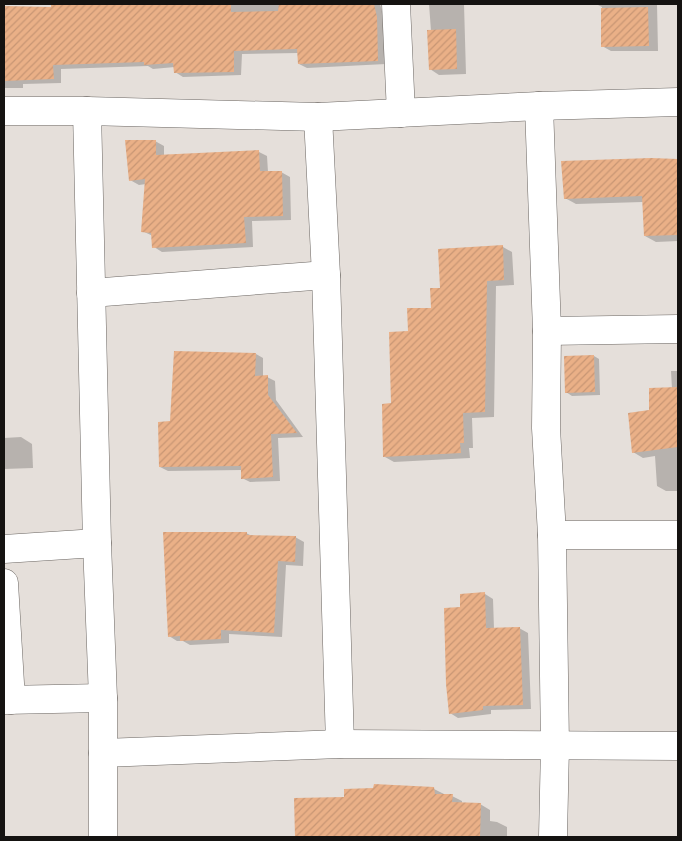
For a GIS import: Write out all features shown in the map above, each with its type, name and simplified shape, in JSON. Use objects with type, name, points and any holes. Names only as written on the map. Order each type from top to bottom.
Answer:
[{"type":"street","points":[[396,4],[401,113]]},
{"type":"street","points":[[4,111],[87,111],[318,117],[539,106],[678,102]]},
{"type":"street","points":[[539,106],[547,331],[546,428],[552,536],[555,746],[553,837]]},
{"type":"street","points":[[87,111],[97,543],[103,698],[103,837]]},
{"type":"street","points":[[318,117],[326,275],[340,744]]},
{"type":"street","points":[[92,293],[326,275]]},
{"type":"street","points":[[547,331],[678,329]]},
{"type":"street","points":[[552,536],[678,534]]},
{"type":"street","points":[[4,549],[97,543]]},
{"type":"street","points":[[4,583],[7,700],[103,698]]},
{"type":"street","points":[[103,753],[340,744],[678,746]]},
{"type":"building","points":[[51,4],[231,4],[231,12],[278,11],[279,4],[374,4],[377,17],[378,61],[298,64],[297,49],[234,51],[234,72],[174,73],[173,63],[144,65],[144,62],[53,65],[54,79],[4,81],[4,6],[51,7]]},
{"type":"building","points":[[648,7],[649,46],[601,47],[601,8]]},
{"type":"building","points":[[456,29],[457,69],[429,70],[427,30]]},
{"type":"building","points":[[125,140],[156,140],[156,155],[259,150],[260,171],[282,171],[283,216],[244,217],[246,243],[152,248],[151,233],[141,232],[145,179],[129,181]]},
{"type":"building","points":[[678,159],[678,235],[644,236],[642,196],[564,199],[561,161]]},
{"type":"building","points":[[503,245],[504,280],[487,281],[485,412],[463,413],[464,443],[460,443],[461,453],[383,457],[382,404],[391,403],[389,332],[408,331],[407,308],[431,308],[430,288],[440,288],[438,249]]},
{"type":"building","points":[[174,351],[256,353],[255,376],[268,375],[268,395],[297,433],[271,434],[273,477],[241,479],[241,466],[159,467],[158,422],[170,421]]},
{"type":"building","points":[[594,355],[595,392],[565,393],[564,356]]},
{"type":"building","points":[[678,387],[678,447],[632,453],[628,413],[649,410],[649,388]]},
{"type":"building","points":[[163,532],[247,532],[247,535],[296,536],[295,562],[278,561],[274,633],[221,630],[221,639],[180,641],[180,636],[168,637]]},
{"type":"building","points":[[485,592],[486,628],[520,627],[523,705],[483,706],[483,710],[449,714],[446,684],[444,608],[460,607],[460,594]]},
{"type":"building","points":[[374,784],[434,787],[435,794],[453,794],[452,802],[481,803],[480,837],[295,837],[294,798],[344,797],[344,789],[373,788]]}]
